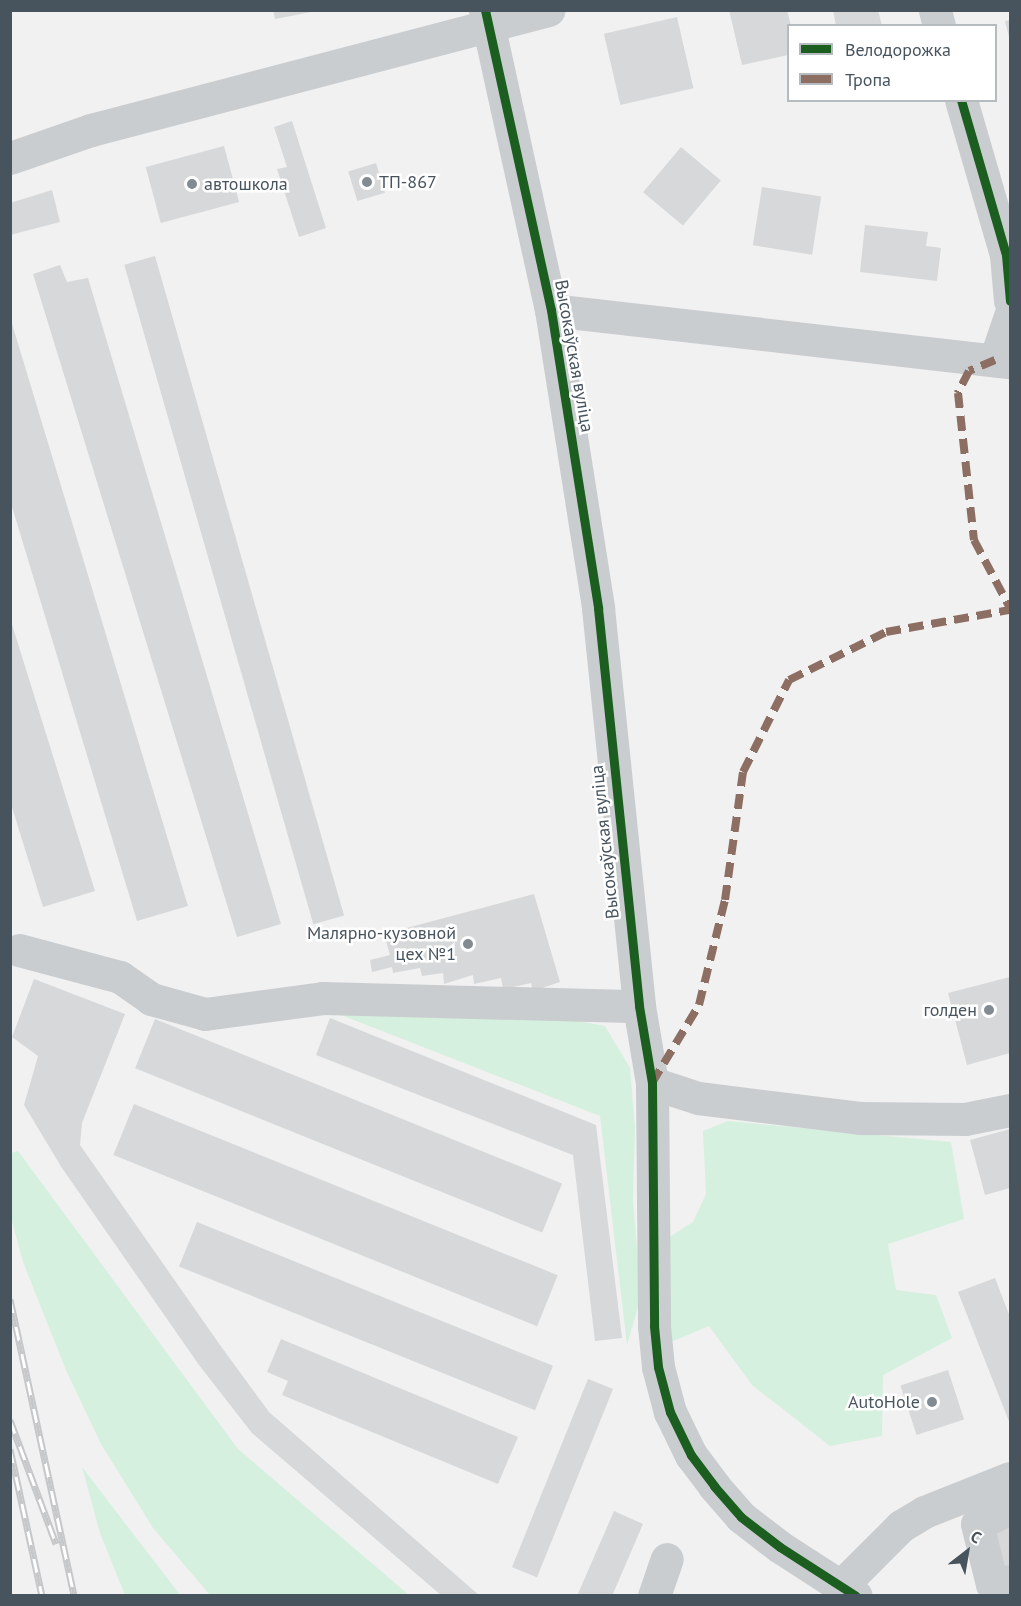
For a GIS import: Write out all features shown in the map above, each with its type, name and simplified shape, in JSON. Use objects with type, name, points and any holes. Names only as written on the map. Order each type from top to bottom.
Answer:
[{"type":"street","points":[[10,158],[91,130],[486,18],[549,10]]},
{"type":"street","name":"Высокаўская вуліца","points":[[486,18],[551,310],[598,608],[639,1006],[652,1083],[654,1326],[658,1367],[670,1412],[691,1455],[741,1517],[833,1588]]},
{"type":"street","points":[[962,102],[1006,255],[1011,301]]},
{"type":"street","points":[[551,310],[1003,361],[1011,316]]},
{"type":"street","points":[[19,951],[120,977],[151,999],[205,1014],[323,998],[639,1006]]},
{"type":"street","points":[[652,1083],[698,1098],[860,1118],[965,1119],[1011,1110]]},
{"type":"street","points":[[833,1588],[883,1541],[908,1522],[1011,1478]]},
{"type":"street","points":[[1011,1509],[976,1524],[992,1584],[1011,1581]]},
{"type":"street","points":[[654,1596],[667,1559]]},
{"type":"green space","points":[[336,1013],[557,1017],[605,1026],[630,1068],[635,1128],[633,1200],[641,1297],[627,1345],[600,1116]]},
{"type":"green space","points":[[728,1121],[951,1142],[964,1219],[888,1244],[896,1290],[936,1295],[952,1338],[883,1375],[882,1436],[830,1446],[752,1385],[709,1326],[671,1342],[663,1241],[693,1222],[706,1194],[703,1131]]},
{"type":"green space","points":[[18,1151],[238,1449],[409,1595],[210,1595],[153,1528],[101,1444],[66,1370],[23,1262],[11,1217],[11,1153]]},
{"type":"green space","points":[[82,1467],[180,1595],[125,1595],[100,1533]]},
{"type":"building","points":[[273,10],[311,10],[311,12],[275,19]]},
{"type":"building","points":[[729,10],[787,10],[790,24],[787,24],[787,55],[742,65]]},
{"type":"building","points":[[833,10],[878,10],[882,24],[836,24]]},
{"type":"building","points":[[677,17],[693,88],[620,105],[604,34]]},
{"type":"building","points":[[1010,20],[1010,41],[1005,21]]},
{"type":"building","points":[[292,121],[326,228],[299,237],[277,169],[287,167],[274,127]]},
{"type":"building","name":"автошкола","points":[[224,146],[239,202],[161,223],[146,167]]},
{"type":"building","points":[[681,147],[721,180],[683,226],[643,192]]},
{"type":"building","name":"ТП-867","points":[[376,163],[385,193],[357,201],[348,171]]},
{"type":"building","points":[[762,187],[821,196],[812,255],[753,245]]},
{"type":"building","points":[[52,190],[60,222],[10,235],[10,203]]},
{"type":"building","points":[[865,225],[928,232],[926,246],[941,248],[937,281],[860,272]]},
{"type":"building","points":[[155,256],[344,915],[313,924],[124,265]]},
{"type":"building","points":[[60,265],[67,282],[88,278],[281,924],[237,937],[33,274]]},
{"type":"building","points":[[10,317],[188,906],[137,921],[10,500]]},
{"type":"building","points":[[10,618],[95,891],[43,907],[10,801]]},
{"type":"building","name":"Малярно-кузовной цех №1","points":[[534,894],[560,982],[533,991],[531,983],[503,989],[501,978],[474,984],[473,975],[444,984],[443,973],[422,976],[420,968],[393,973],[392,967],[372,972],[370,960],[390,955],[384,934]]},
{"type":"building","points":[[1010,977],[1010,1053],[967,1065],[948,993]]},
{"type":"building","points":[[34,979],[125,1014],[82,1123],[80,1145],[220,1345],[269,1412],[480,1596],[442,1596],[252,1433],[199,1365],[62,1168],[24,1105],[38,1056],[12,1037]]},
{"type":"building","points":[[330,1018],[596,1125],[622,1338],[595,1341],[573,1155],[316,1055]]},
{"type":"building","points":[[155,1019],[562,1183],[542,1233],[135,1068]]},
{"type":"building","points":[[134,1104],[558,1275],[537,1326],[113,1155]]},
{"type":"building","points":[[1010,1129],[1010,1188],[985,1195],[970,1140]]},
{"type":"building","points":[[197,1222],[553,1366],[535,1410],[179,1267]]},
{"type":"building","points":[[995,1278],[1010,1317],[1010,1424],[958,1292]]},
{"type":"building","points":[[281,1339],[518,1437],[498,1484],[282,1395],[288,1381],[267,1372]]},
{"type":"building","name":"AutoHole","points":[[948,1370],[964,1419],[917,1435],[900,1385]]},
{"type":"building","points":[[588,1379],[613,1389],[537,1577],[512,1567]]},
{"type":"building","points":[[614,1511],[643,1524],[612,1596],[577,1596]]},
{"type":"building","points":[[1010,1528],[1010,1572],[1002,1576],[987,1536]]},
{"type":"railway","points":[[10,1299],[74,1596]]},
{"type":"railway","points":[[10,1420],[56,1544]]},
{"type":"railway","points":[[10,1449],[42,1596]]},
{"type":"marked path","points":[[995,360],[969,371],[958,393],[974,540],[1010,608]]},
{"type":"marked path","points":[[652,1083],[699,1005],[725,900],[743,772],[789,680],[886,632],[1010,610]]},
{"type":"cycle path","points":[[485,10],[551,310],[598,608],[639,1006],[652,1083],[654,1326],[658,1367],[670,1412],[691,1455],[714,1486],[741,1517],[780,1547],[856,1596]]},
{"type":"cycle path","points":[[962,102],[1006,255],[1010,301]]},
{"type":"place","name":"ТП-867","points":[[367,182]]},
{"type":"place","name":"автошкола","points":[[192,184]]},
{"type":"place","name":"Малярно-кузовной цех №1","points":[[468,944]]},
{"type":"place","name":"голден","points":[[989,1010]]},
{"type":"place","name":"AutoHole","points":[[932,1402]]}]
